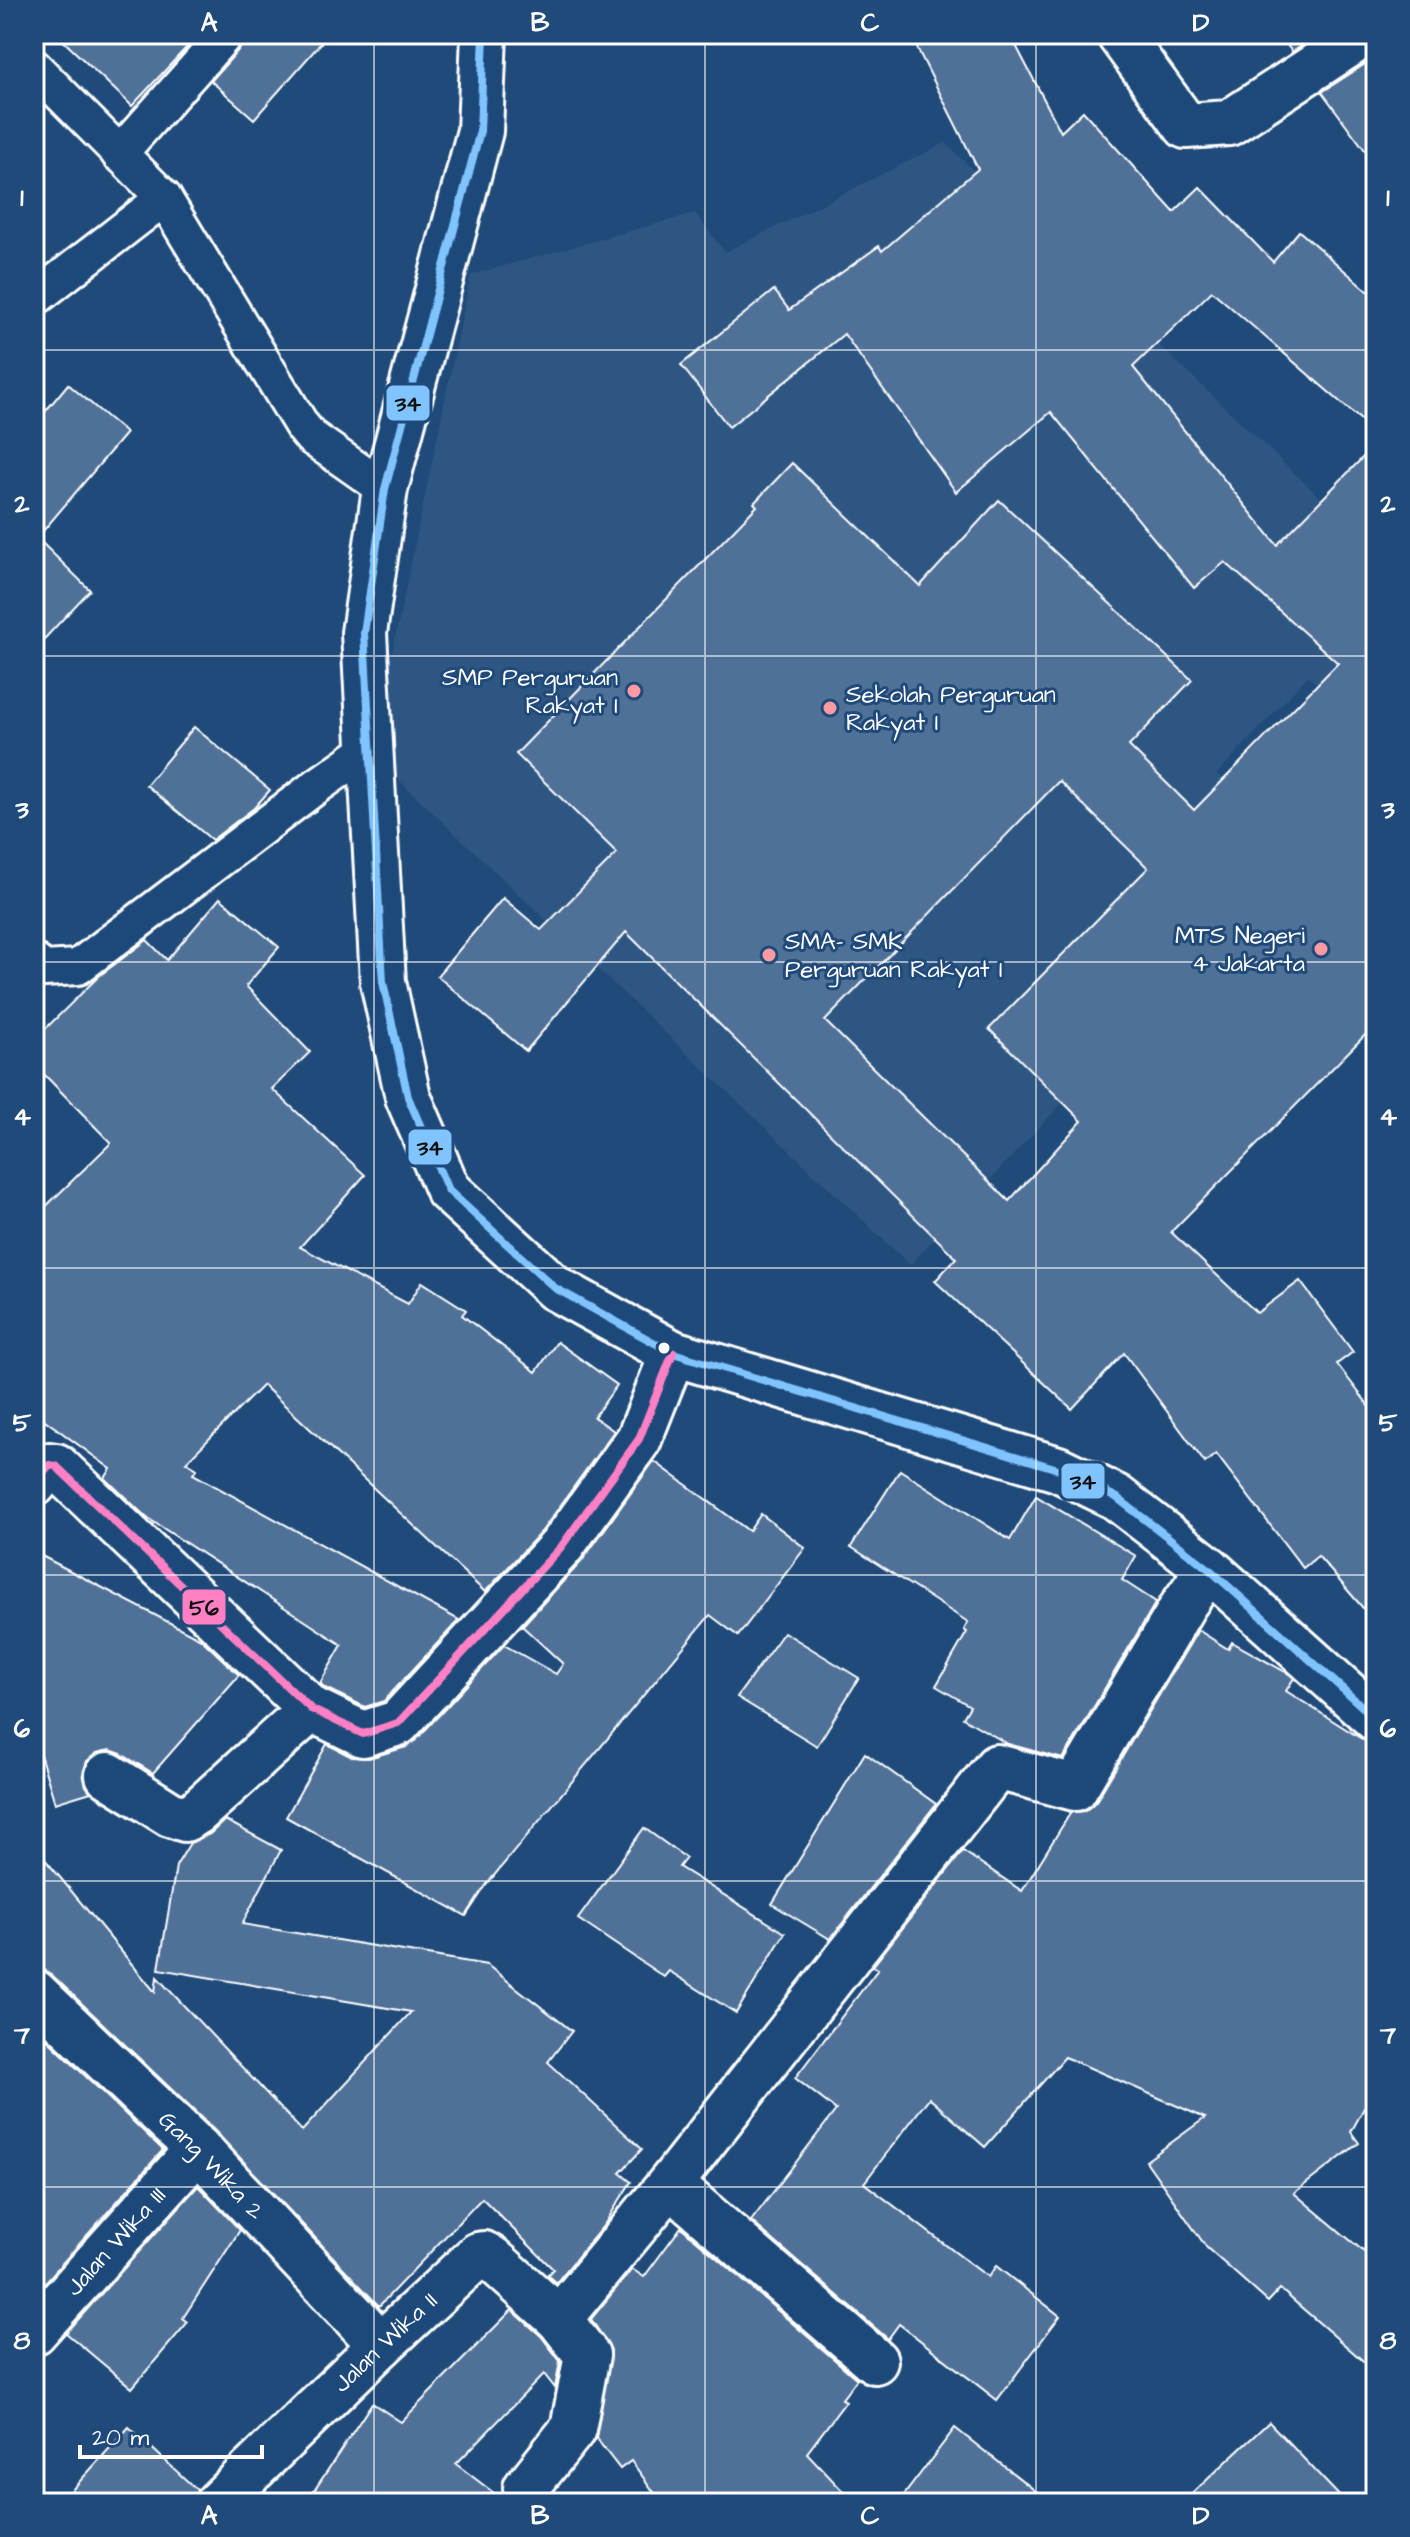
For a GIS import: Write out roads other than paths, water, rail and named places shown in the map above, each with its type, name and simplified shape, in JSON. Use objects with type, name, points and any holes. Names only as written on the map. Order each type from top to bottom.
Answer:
[{"type":"street","points":[[484,34],[480,131],[385,489],[364,633],[383,982],[408,1097],[448,1190],[555,1288],[673,1353],[1058,1469],[1116,1497],[1209,1569],[1376,1719]]},
{"type":"street","points":[[1119,34],[1186,126],[1229,123],[1351,43],[1356,34]]},
{"type":"street","points":[[34,1484],[49,1465],[56,1466],[311,1709],[363,1734],[398,1723],[561,1547],[639,1439],[673,1353]]},
{"type":"street","points":[[526,2488],[573,2429],[587,2355],[559,2319],[670,2184],[997,1767],[1075,1788],[1184,1604],[1209,1569]]},
{"type":"street","points":[[108,1775],[170,1814],[185,1819],[197,1812],[311,1709]]},
{"type":"street","name":"Gang Wika 2","points":[[34,1992],[198,2149],[381,2345]]},
{"type":"street","name":"Jalan Wika III","points":[[34,2332],[198,2149]]},
{"type":"street","points":[[670,2184],[875,2361]]},
{"type":"street","name":"Jalan Wika II","points":[[218,2503],[478,2255],[484,2254],[559,2319]]},
{"type":"lane","points":[[119,154],[226,34]]},
{"type":"lane","points":[[34,67],[164,198],[311,437],[385,489]]},
{"type":"lane","points":[[34,299],[164,198]]},
{"type":"lane","points":[[34,961],[44,969],[78,967],[368,750]]},
{"type":"place","name":"SMP Perguruan Rakyat I","points":[[634,691]]},
{"type":"place","name":"Sekolah Perguruan Rakyat I","points":[[830,708]]},
{"type":"place","name":"MTS Negeri 4 Jakarta","points":[[1321,949]]},
{"type":"place","name":"SMA- SMK Perguruan Rakyat I","points":[[769,955]]}]
